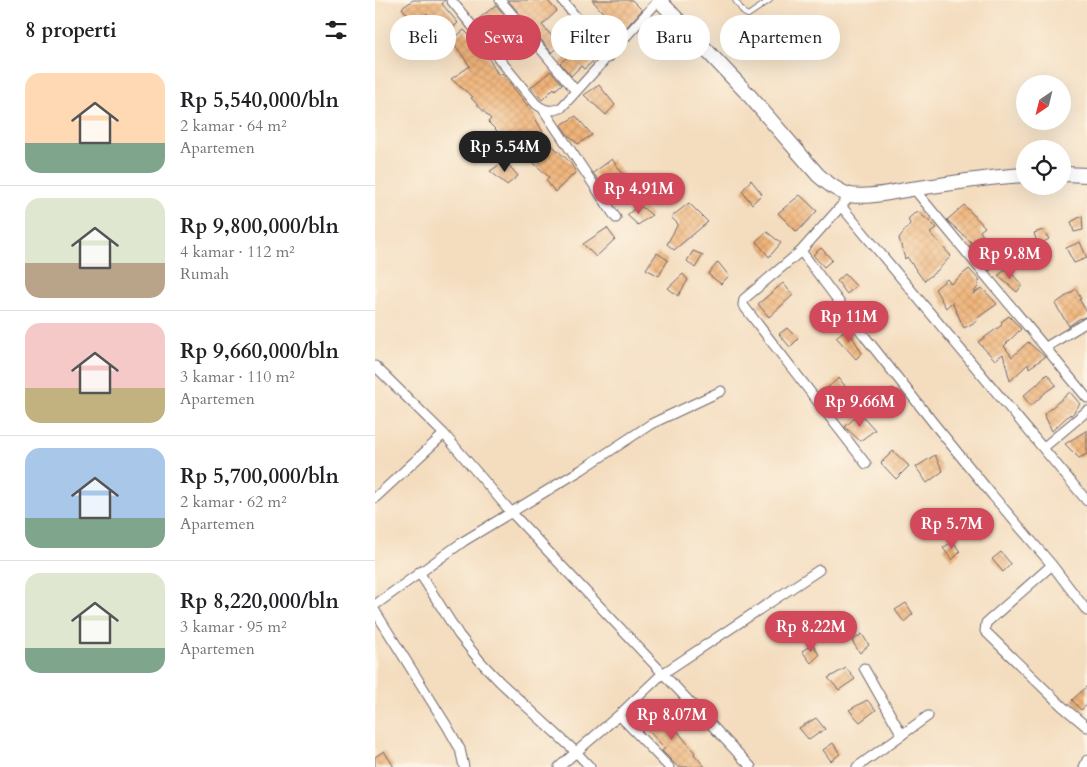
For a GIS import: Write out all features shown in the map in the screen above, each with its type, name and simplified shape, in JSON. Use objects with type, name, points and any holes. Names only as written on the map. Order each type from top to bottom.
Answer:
[{"type":"main road","points":[[659,0],[748,94],[818,175],[828,184],[839,190],[851,195],[876,194],[1016,176]]},
{"type":"main road","points":[[1071,174],[1087,175]]},
{"type":"street","points":[[451,0],[536,104],[543,109],[616,218]]},
{"type":"street","points":[[500,0],[577,91]]},
{"type":"street","points":[[562,0],[574,15]]},
{"type":"street","points":[[628,35],[659,0]]},
{"type":"street","points":[[543,109],[551,111],[561,108],[606,60]]},
{"type":"street","points":[[914,189],[1087,398]]},
{"type":"street","points":[[851,195],[801,251],[744,300],[743,303],[866,464]]},
{"type":"street","points":[[841,206],[1087,501]]},
{"type":"street","points":[[801,251],[922,409],[1052,565],[1087,611]]},
{"type":"street","points":[[1046,347],[1087,322]]},
{"type":"street","points":[[375,366],[444,434],[511,512],[751,767]]},
{"type":"street","points":[[375,604],[419,572],[511,512],[581,470],[651,424],[721,391]]},
{"type":"street","points":[[1043,448],[1087,411]]},
{"type":"street","points":[[375,498],[444,434]]},
{"type":"street","points":[[1052,565],[986,623],[985,631],[1055,699],[1087,727]]},
{"type":"street","points":[[559,767],[619,715],[662,674],[819,570]]},
{"type":"street","points":[[419,572],[459,636],[480,661],[576,752],[589,767]]},
{"type":"street","points":[[375,611],[447,726],[460,749],[464,767]]},
{"type":"street","points":[[864,668],[902,735]]},
{"type":"street","points":[[619,715],[669,767]]},
{"type":"street","points":[[857,767],[928,716]]},
{"type":"street","points":[[1084,767],[1087,760]]},
{"type":"lane","points":[[735,0],[748,16],[770,0]]},
{"type":"building","points":[[413,0],[445,0],[442,4],[451,15],[429,15],[427,13],[425,15],[408,15],[402,8]]},
{"type":"building","points":[[508,0],[547,0],[557,11],[542,25],[551,35],[551,52],[541,40],[541,15],[520,15]]},
{"type":"building","points":[[592,0],[632,0],[642,10],[628,25],[628,15],[605,15]]},
{"type":"building","points":[[496,5],[504,15],[484,15]]},
{"type":"building","points":[[464,30],[466,32],[466,60],[490,60],[499,76],[502,73],[535,115],[544,134],[542,136],[570,162],[576,172],[555,192],[546,180],[549,177],[522,152],[512,161],[500,148],[508,142],[488,122],[491,119],[471,98],[473,97],[451,79],[470,66],[456,47],[456,35],[457,36]]},
{"type":"building","points":[[564,60],[594,60],[584,69],[581,66],[571,76],[560,63]]},
{"type":"building","points":[[551,71],[562,84],[555,90],[554,88],[542,100],[531,87]]},
{"type":"building","points":[[599,85],[615,105],[606,115],[584,95]]},
{"type":"building","points":[[576,116],[592,135],[578,144],[567,134],[561,125]]},
{"type":"building","points":[[612,159],[625,177],[608,192],[593,173]]},
{"type":"building","points":[[505,161],[518,176],[507,185],[490,171]]},
{"type":"building","points":[[751,180],[762,194],[752,204],[742,191]]},
{"type":"building","points":[[800,195],[817,211],[797,232],[778,213]]},
{"type":"building","points":[[689,203],[708,222],[674,250],[667,244],[678,224],[671,217]]},
{"type":"building","points":[[639,205],[652,215],[638,225],[627,215]]},
{"type":"building","points":[[964,205],[985,227],[980,231],[998,260],[990,271],[969,246],[972,243],[947,220]]},
{"type":"building","points":[[917,211],[937,228],[930,233],[951,256],[924,281],[907,257],[905,259],[899,238],[910,224],[908,219]]},
{"type":"building","points":[[1082,216],[1083,230],[1074,232],[1071,222]]},
{"type":"building","points":[[607,228],[615,239],[596,257],[583,244]]},
{"type":"building","points":[[1043,230],[1049,239],[1038,245],[1034,233]]},
{"type":"building","points":[[767,232],[781,243],[769,257],[756,241]]},
{"type":"building","points":[[1080,242],[1087,258],[1074,263],[1066,248]]},
{"type":"building","points":[[821,248],[832,260],[824,267],[813,255]]},
{"type":"building","points":[[693,251],[703,255],[695,268],[687,261]]},
{"type":"building","points":[[657,253],[668,260],[659,276],[646,269]]},
{"type":"building","points":[[718,262],[729,276],[721,284],[708,274]]},
{"type":"building","points":[[1007,268],[1022,285],[1017,292],[998,276]]},
{"type":"building","points":[[969,269],[980,281],[977,283],[979,285],[973,294],[982,288],[997,304],[976,319],[977,321],[964,328],[952,302],[946,308],[935,289],[947,279],[951,284]]},
{"type":"building","points":[[683,274],[688,280],[678,296],[668,288]]},
{"type":"building","points":[[845,274],[856,286],[847,294],[837,281]]},
{"type":"building","points":[[783,283],[793,295],[769,317],[758,304]]},
{"type":"building","points":[[1076,289],[1081,299],[1079,299],[1087,312],[1087,316],[1080,318],[1069,326],[1055,304]]},
{"type":"building","points":[[1009,316],[1021,329],[1004,346],[1012,357],[1028,342],[1045,357],[1029,368],[1028,364],[1010,381],[1003,354],[995,360],[978,342],[1002,325],[1001,322]]},
{"type":"building","points":[[787,328],[798,339],[790,347],[779,334]]},
{"type":"building","points":[[847,328],[862,353],[856,359],[836,337]]},
{"type":"building","points":[[1047,374],[1056,385],[1031,406],[1023,396]]},
{"type":"building","points":[[839,378],[850,393],[833,408],[821,393]]},
{"type":"building","points":[[893,388],[904,401],[890,411],[877,397]]},
{"type":"building","points":[[1070,392],[1080,404],[1071,416],[1070,414],[1052,431],[1044,414]]},
{"type":"building","points":[[860,413],[875,430],[860,441],[845,427]]},
{"type":"building","points":[[1087,430],[1087,454],[1079,458],[1065,444]]},
{"type":"building","points":[[893,451],[909,466],[896,479],[881,463]]},
{"type":"building","points":[[935,455],[943,471],[927,483],[916,467]]},
{"type":"building","points":[[953,541],[960,552],[952,560],[943,548]]},
{"type":"building","points":[[1001,552],[1011,564],[1003,572],[992,559]]},
{"type":"building","points":[[906,603],[913,614],[904,622],[895,610]]},
{"type":"building","points":[[862,634],[869,645],[860,653],[852,641]]},
{"type":"building","points":[[813,644],[819,655],[811,663],[802,651]]},
{"type":"building","points":[[846,668],[855,679],[839,690],[828,678]]},
{"type":"building","points":[[1087,686],[1087,705],[1081,710],[1072,700]]},
{"type":"building","points":[[867,700],[876,710],[860,722],[849,710]]},
{"type":"building","points":[[660,709],[705,767],[678,767],[662,751],[665,748],[642,724]]},
{"type":"building","points":[[816,718],[825,729],[809,740],[799,728]]},
{"type":"building","points":[[833,743],[840,754],[831,761],[823,750]]},
{"type":"building","points":[[384,751],[394,767],[375,767],[375,757]]}]
